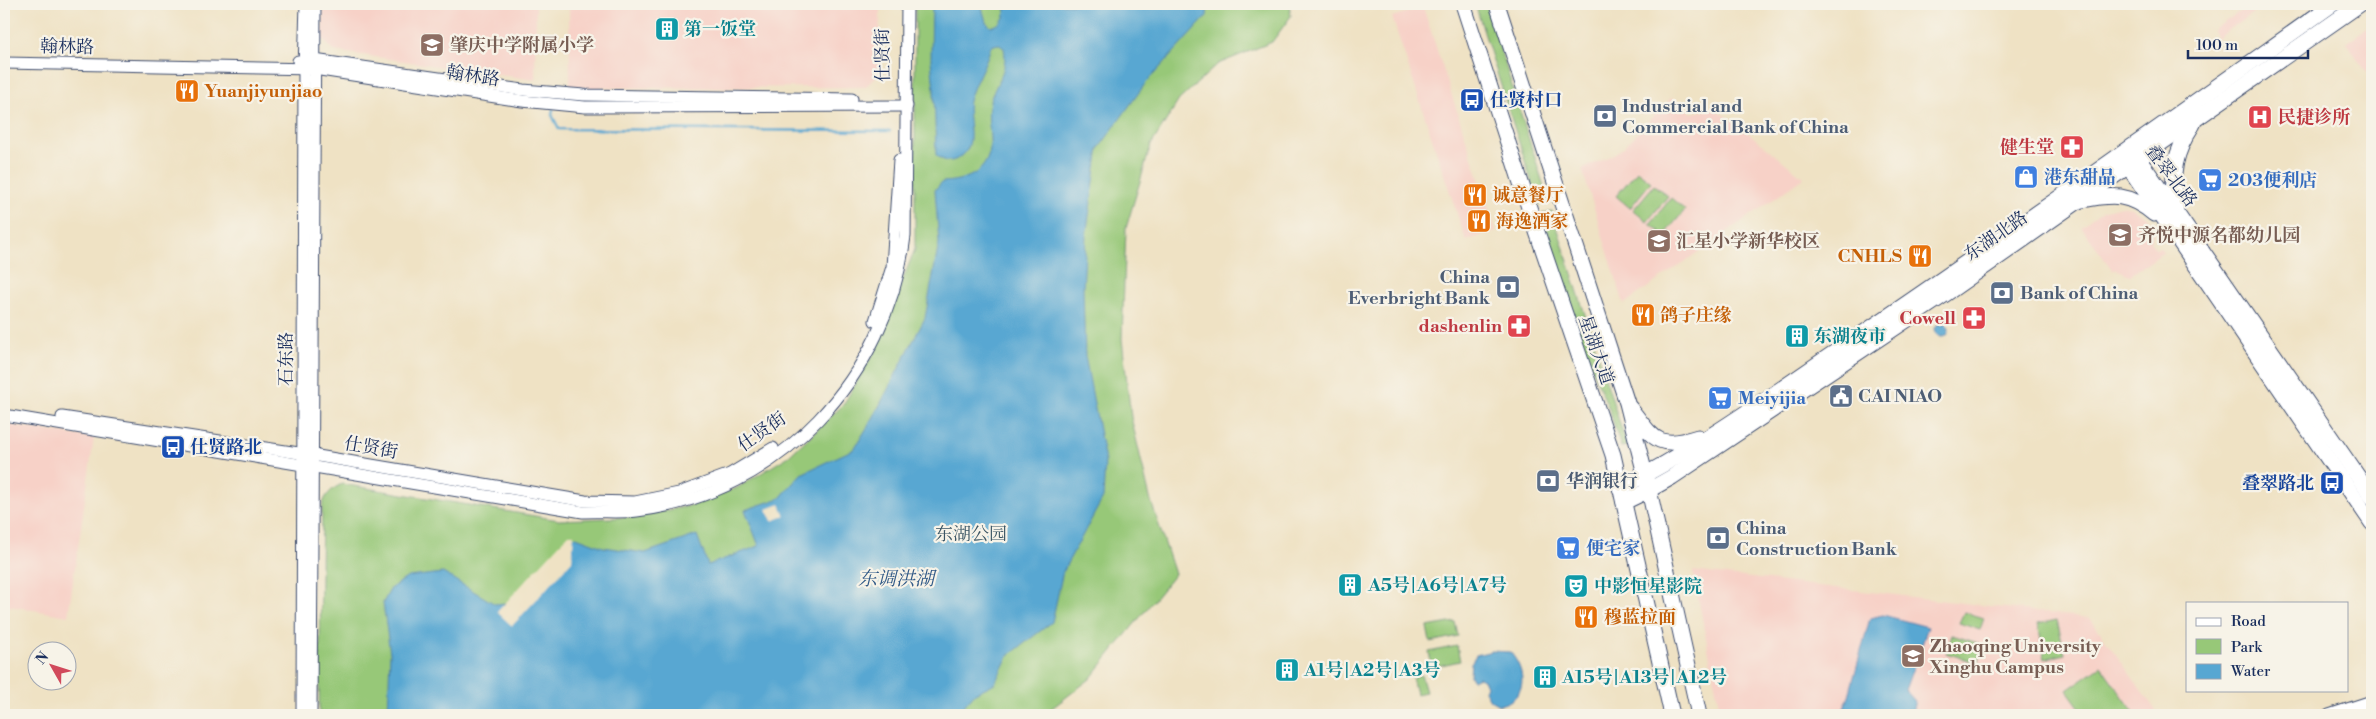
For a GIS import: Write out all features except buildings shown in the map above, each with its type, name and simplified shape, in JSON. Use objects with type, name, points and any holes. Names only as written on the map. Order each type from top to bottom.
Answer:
[{"type":"main road","name":"星湖大道","points":[[1463,4],[1559,300],[1613,455],[1672,715]]},
{"type":"main road","name":"星湖大道","points":[[1497,4],[1626,403],[1649,490],[1700,715]]},
{"type":"main road","name":"东湖北路","points":[[2131,158],[2333,4]]},
{"type":"main road","name":"东湖北路","points":[[1622,495],[1649,490],[1940,282],[2097,179],[2199,116],[2360,4]]},
{"type":"main road","points":[[2078,201],[2100,197],[2123,197],[2171,218],[2175,159],[2180,146],[2199,116]]},
{"type":"main road","name":"叠翠北路","points":[[2131,158],[2372,522]]},
{"type":"main road","name":"东湖北路","points":[[1622,495],[1645,475],[1722,436],[1937,300],[2078,201],[2097,179]]},
{"type":"main road","name":"叠翠北路","points":[[2171,218],[2372,497]]},
{"type":"main road","points":[[1626,403],[1651,434],[1664,443],[1722,436]]},
{"type":"street","name":"石东路","points":[[302,715],[307,460],[309,64],[306,4]]},
{"type":"street","name":"石东路","points":[[309,64],[314,4]]},
{"type":"street","name":"仕贤街","points":[[307,460],[585,501],[635,502],[679,493],[712,482],[749,464],[786,440],[813,416],[840,385],[863,348],[880,309],[892,267],[904,103],[900,4]]},
{"type":"street","points":[[904,103],[907,4]]},
{"type":"street","name":"翰林路","points":[[4,57],[309,64],[522,101],[585,107],[904,103]]},
{"type":"street","name":"翰林路","points":[[4,63],[309,64]]},
{"type":"street","points":[[4,408],[307,460]]},
{"type":"street","points":[[4,415],[307,460]]},
{"type":"street","name":"石东路","points":[[307,460],[311,715]]},
{"type":"street","points":[[2329,715],[2372,702]]},
{"type":"street","points":[[2362,715],[2372,709]]},
{"type":"shaded area","name":"肇庆中学附属小学","points":[[323,4],[536,4],[535,80],[334,51],[322,39]]},
{"type":"shaded area","points":[[569,4],[880,4],[879,74],[865,87],[570,88]]},
{"type":"shaded area","points":[[2250,4],[2266,4],[2217,38],[2212,31]]},
{"type":"shaded area","points":[[1423,7],[1496,231],[1466,241],[1392,17]]},
{"type":"shaded area","points":[[2372,24],[2372,78],[2346,43]]},
{"type":"shaded area","name":"汇星小学新华校区","points":[[1671,98],[1692,113],[1714,109],[1736,123],[1804,178],[1624,304],[1582,169],[1609,157],[1623,148]]},
{"type":"shaded area","name":"齐悦中源名都幼儿园","points":[[2121,206],[2131,208],[2146,217],[2155,230],[2150,241],[2156,250],[2160,248],[2163,253],[2130,275],[2115,269],[2113,271],[2081,226],[2102,211]]},
{"type":"shaded area","points":[[4,424],[94,438],[68,616],[4,605]]},
{"type":"shaded area","name":"Zhaoqing University Xinghu Campus","points":[[1693,571],[2090,618],[2159,715],[1721,715]]},
{"type":"green space","name":"东调洪湖","points":[[915,4],[1289,4],[1291,16],[1272,42],[1218,64],[1179,100],[1151,145],[1126,228],[1122,339],[1131,417],[1150,498],[1175,574],[1090,679],[1043,715],[319,715],[322,507],[327,496],[338,486],[342,484],[559,520],[634,517],[689,506],[737,488],[789,456],[843,405],[872,356],[915,249]]},
{"type":"green space","points":[[1475,4],[1486,4],[1549,202],[1539,205]]},
{"type":"green space","points":[[1637,171],[1651,182],[1630,208],[1616,196]]},
{"type":"green space","points":[[1654,185],[1668,196],[1647,222],[1633,210]]},
{"type":"green space","points":[[1671,198],[1685,210],[1664,235],[1650,224]]},
{"type":"green space","points":[[1552,211],[1627,446],[1621,447],[1609,409],[1591,367],[1542,214]]},
{"type":"green space","points":[[1964,612],[1984,618],[1980,630],[1959,623]]},
{"type":"green space","points":[[2057,620],[2065,654],[2045,659],[2038,624]]},
{"type":"green space","points":[[1455,622],[1458,636],[1430,642],[1427,627]]},
{"type":"green space","points":[[1952,635],[1984,645],[1978,663],[1946,653]]},
{"type":"green space","points":[[1457,646],[1460,661],[1432,667],[1429,652]]},
{"type":"green space","points":[[2101,666],[2136,715],[2085,715],[2067,690]]},
{"type":"green space","points":[[1421,675],[1426,692],[1416,694],[1412,677]]},
{"type":"water","name":"东调洪湖","points":[[932,4],[981,4],[986,22],[991,27],[999,23],[1003,18],[1006,4],[1208,4],[1207,16],[1145,84],[1099,148],[1086,236],[1083,289],[1085,356],[1105,461],[1103,498],[1063,571],[1052,622],[1008,656],[995,683],[975,693],[956,715],[388,715],[390,653],[383,603],[391,588],[408,577],[443,573],[495,604],[508,603],[571,535],[603,547],[645,553],[697,535],[708,565],[759,546],[745,510],[780,498],[801,474],[854,449],[873,418],[925,318],[939,243],[935,190],[942,182],[966,178],[979,170],[988,157],[990,148],[989,106],[1003,72],[1005,57],[1004,48],[998,44],[991,46],[969,101],[970,141],[968,148],[964,154],[951,161],[944,160],[936,155],[931,60]]},
{"type":"water","points":[[1942,323],[1947,325],[1949,330],[1947,335],[1942,337],[1937,335],[1935,330],[1937,325]]},
{"type":"water","points":[[1883,615],[1928,627],[1905,690],[1915,701],[1911,715],[1841,715],[1848,699],[1870,618]]},
{"type":"water","points":[[1492,651],[1510,652],[1520,667],[1522,676],[1520,691],[1508,702],[1499,705],[1490,700],[1485,691],[1487,686],[1484,680],[1479,677],[1473,680],[1470,676],[1471,663],[1476,655]]},
{"type":"pier","points":[[780,504],[785,516],[772,521],[767,509]]},
{"type":"pier","points":[[569,534],[574,534],[572,561],[512,626],[497,612]]},
{"type":"waterway","points":[[553,109],[552,115],[559,129],[890,131]]},
{"type":"place","name":"第一饭堂","points":[[667,29]]},
{"type":"place","name":"肇庆中学附属小学","points":[[432,45]]},
{"type":"place","name":"Yuanjiyunjiao","points":[[187,91]]},
{"type":"place","name":"仕贤村口","points":[[1472,100]]},
{"type":"place","name":"Industrial and Commercial Bank of China","points":[[1605,116]]},
{"type":"place","name":"民捷诊所","points":[[2260,117]]},
{"type":"place","name":"健生堂","points":[[2072,147]]},
{"type":"place","name":"港东甜品","points":[[2026,177]]},
{"type":"place","name":"203便利店","points":[[2210,180]]},
{"type":"place","name":"诚意餐厅","points":[[1475,195]]},
{"type":"place","name":"海逸酒家","points":[[1479,221]]},
{"type":"place","name":"齐悦中源名都幼儿园","points":[[2120,235]]},
{"type":"place","name":"汇星小学新华校区","points":[[1659,241]]},
{"type":"place","name":"CNHLS","points":[[1920,256]]},
{"type":"place","name":"China Everbright Bank","points":[[1508,287]]},
{"type":"place","name":"Bank of China","points":[[2002,293]]},
{"type":"place","name":"鸽子庄缘","points":[[1643,315]]},
{"type":"place","name":"Cowell","points":[[1974,318]]},
{"type":"place","name":"dashenlin","points":[[1519,326]]},
{"type":"place","name":"东湖夜市","points":[[1797,336]]},
{"type":"place","name":"CAI NIAO","points":[[1841,396]]},
{"type":"place","name":"Meiyijia","points":[[1720,398]]},
{"type":"place","name":"仕贤路北","points":[[173,447]]},
{"type":"place","name":"华润银行","points":[[1548,481]]},
{"type":"place","name":"叠翠路北","points":[[2332,483]]},
{"type":"place","name":"China Construction Bank","points":[[1718,538]]},
{"type":"place","name":"便宅家","points":[[1568,548]]},
{"type":"place","name":"A5号|A6号|A7号","points":[[1350,585]]},
{"type":"place","name":"中影恒星影院","points":[[1576,586]]},
{"type":"place","name":"穆蓝拉面","points":[[1586,617]]},
{"type":"place","name":"Zhaoqing University Xinghu Campus","points":[[1913,656]]},
{"type":"place","name":"A1号|A2号|A3号","points":[[1287,670]]},
{"type":"place","name":"A15号|A13号|A12号","points":[[1545,677]]},
{"type":"park label","name":"东湖公园","points":[[971,534]]}]
